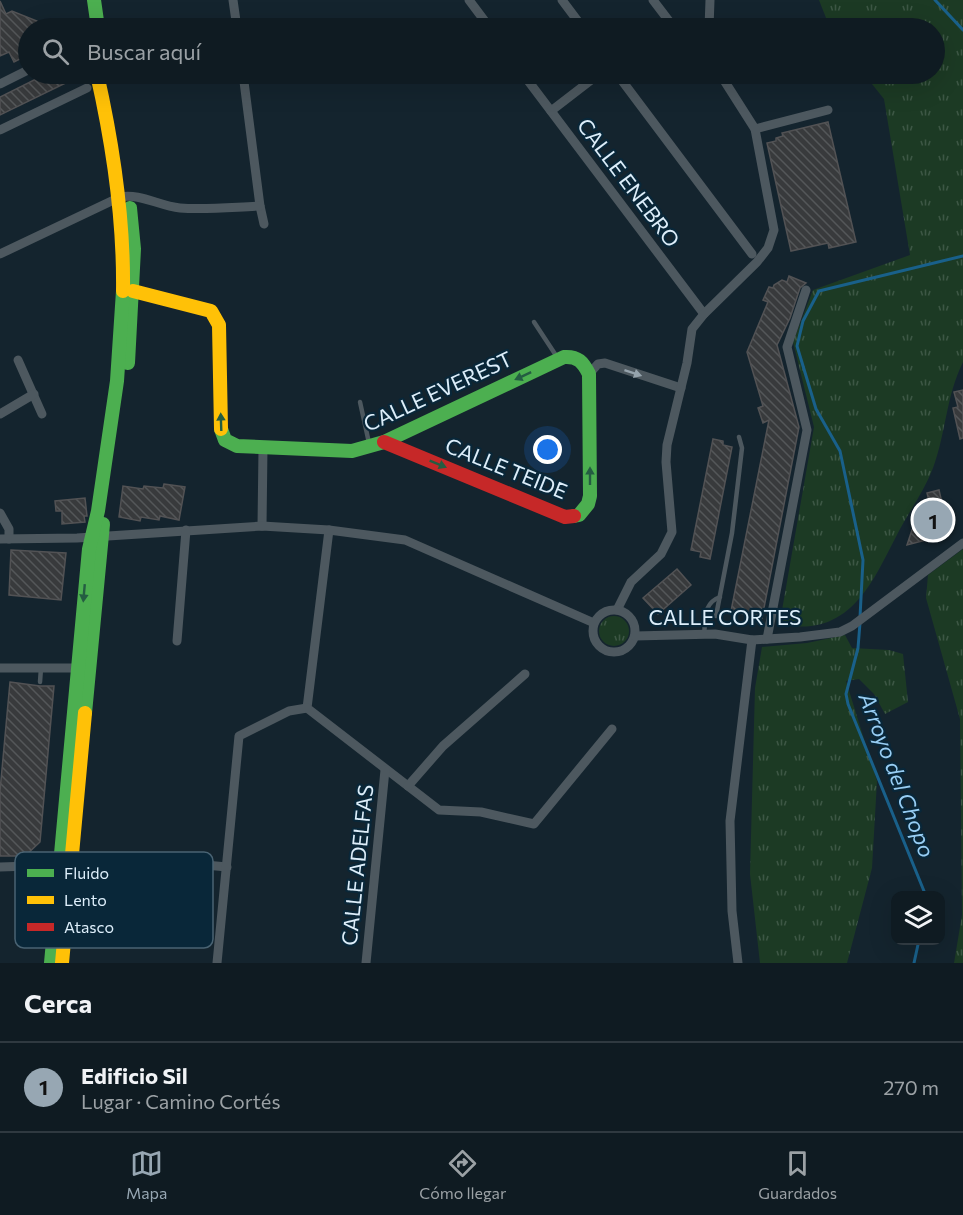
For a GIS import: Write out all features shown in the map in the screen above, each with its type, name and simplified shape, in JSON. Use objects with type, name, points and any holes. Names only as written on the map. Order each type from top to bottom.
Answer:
[{"type":"street","points":[[84,0],[87,18]]},
{"type":"street","points":[[94,0],[97,18]]},
{"type":"street","points":[[233,0],[236,18]]},
{"type":"street","points":[[469,0],[482,18]]},
{"type":"street","points":[[562,0],[576,18]]},
{"type":"street","points":[[653,0],[667,18]]},
{"type":"street","points":[[709,18],[710,0]]},
{"type":"street","points":[[0,84],[18,75]]},
{"type":"street","points":[[61,852],[88,549],[97,535],[126,375],[133,291],[134,249],[99,84]]},
{"type":"street","points":[[72,852],[93,616],[97,535],[120,360],[124,196],[116,117],[108,84]]},
{"type":"street","points":[[244,84],[264,224]]},
{"type":"street","name":"CALLE ENEBRO","points":[[530,84],[704,314]]},
{"type":"street","points":[[550,111],[586,84]]},
{"type":"street","points":[[624,84],[752,254]]},
{"type":"street","points":[[617,610],[631,582],[661,554],[672,532],[666,462],[667,445],[692,329],[704,314],[757,262],[768,248],[774,230],[755,129],[726,84]]},
{"type":"street","points":[[0,130],[87,88]]},
{"type":"street","points":[[755,129],[828,110]]},
{"type":"street","points":[[0,254],[124,196],[178,208],[260,206]]},
{"type":"street","points":[[767,639],[807,430],[787,347],[806,290]]},
{"type":"street","name":"CALLE EVEREST","points":[[133,291],[211,311],[215,315],[219,325],[221,432],[223,437],[237,446],[352,452],[384,442],[558,359]]},
{"type":"street","points":[[558,359],[571,356],[580,359],[590,374],[598,364],[604,363],[681,388]]},
{"type":"street","points":[[18,360],[42,414]]},
{"type":"street","name":"CALLE TEIDE","points":[[384,442],[565,517],[579,515],[588,504],[590,496],[590,374]]},
{"type":"street","points":[[0,414],[34,394]]},
{"type":"street","points":[[262,526],[263,448]]},
{"type":"street","points":[[0,513],[9,529],[4,539],[262,526],[329,530],[405,540],[594,623]]},
{"type":"street","points":[[177,641],[186,530]]},
{"type":"street","points":[[307,708],[329,530]]},
{"type":"street","name":"CALLE CORTES","points":[[635,636],[715,634],[752,640],[840,632],[852,626],[963,543]]},
{"type":"street","points":[[617,610],[630,616],[635,636],[623,650],[605,650],[596,641],[594,623],[601,614],[617,610]]},
{"type":"street","points":[[738,963],[732,911],[730,821],[752,640]]},
{"type":"street","points":[[0,668],[77,668]]},
{"type":"street","points":[[408,786],[443,746],[525,674]]},
{"type":"street","points":[[218,963],[239,736],[289,711],[307,708],[439,810],[482,812],[534,824],[612,729]]},
{"type":"street","name":"CALLE ADELFAS","points":[[366,963],[386,770]]},
{"type":"street","points":[[0,867],[15,866]]},
{"type":"street","points":[[213,866],[227,867]]},
{"type":"street","points":[[51,963],[52,948]]},
{"type":"street","points":[[62,963],[63,948]]},
{"type":"lane","points":[[534,322],[558,359]]},
{"type":"lane","points":[[360,402],[370,446]]},
{"type":"lane","points":[[716,616],[732,533],[742,448],[739,437]]},
{"type":"lane","points":[[704,634],[707,607],[710,602],[720,597]]},
{"type":"lane","points":[[40,682],[41,668]]},
{"type":"green space","points":[[819,0],[963,0],[963,362],[949,401],[933,468],[870,584],[844,613],[828,622],[808,626],[784,625],[781,616],[814,427],[793,342],[813,290],[910,255],[884,99],[872,84],[945,84],[945,18],[826,18]]},
{"type":"green space","points":[[963,549],[963,963],[954,963],[962,915],[960,719],[926,598],[928,575]]},
{"type":"green space","points":[[614,616],[625,620],[629,631],[625,642],[614,646],[603,642],[599,631],[603,620]]},
{"type":"green space","points":[[845,635],[852,648],[889,650],[903,654],[908,702],[885,714],[874,694],[859,679],[846,681],[877,781],[872,868],[847,963],[760,963],[750,874],[755,688],[762,647],[807,643]]},
{"type":"building","points":[[0,1],[6,14],[12,11],[30,18],[18,18],[18,60],[14,62],[9,52],[0,56]]},
{"type":"building","points":[[26,84],[64,84],[0,115],[0,97]]},
{"type":"building","points":[[828,122],[856,242],[829,248],[828,243],[791,251],[767,143],[776,141],[776,138],[783,136],[782,133]]},
{"type":"building","points":[[789,276],[806,283],[800,288],[790,318],[777,345],[799,427],[762,618],[731,611],[769,420],[763,423],[758,408],[763,406],[747,352],[768,302],[763,300],[769,287],[773,288],[782,280],[787,282]]},
{"type":"building","points":[[963,390],[963,438],[960,439],[953,408],[958,407],[954,392]]},
{"type":"building","points":[[713,439],[723,441],[723,445],[732,447],[710,559],[700,557],[701,552],[691,550]]},
{"type":"building","points":[[164,484],[185,487],[179,520],[160,516],[159,520],[141,517],[140,521],[119,517],[123,486],[143,489],[144,486],[163,488]]},
{"type":"building","points":[[939,490],[947,525],[931,529],[930,539],[907,545],[912,530],[917,529],[915,525],[921,524],[919,516],[932,513],[927,493]]},
{"type":"building","points":[[85,498],[87,516],[84,516],[85,522],[62,524],[62,511],[56,511],[55,501]]},
{"type":"building","points":[[11,550],[66,553],[61,600],[9,595]]},
{"type":"building","points":[[677,569],[691,585],[658,614],[643,598]]},
{"type":"building","points":[[10,682],[54,686],[40,842],[29,852],[15,852],[15,856],[0,856],[0,791]]},
{"type":"waterway","name":"Arroyo del Chopo","points":[[935,0],[963,30]]},
{"type":"waterway","name":"Arroyo del Chopo","points":[[860,617],[863,560],[840,451],[816,409],[797,346],[803,321],[819,291],[963,256]]},
{"type":"waterway","name":"Arroyo del Chopo","points":[[860,623],[858,648],[846,694],[848,704],[924,891]]},
{"type":"waterway","name":"Arroyo del Chopo","points":[[914,963],[918,945]]},
{"type":"traffic: fast","points":[[94,0],[97,18]]},
{"type":"traffic: fast","points":[[128,363],[134,249],[130,208]]},
{"type":"traffic: fast","points":[[61,852],[89,549],[98,511],[117,381],[123,291]]},
{"type":"traffic: fast","points":[[221,429],[225,440],[237,446],[352,451],[384,442],[564,357],[573,358],[582,363],[589,374],[590,496],[588,504],[579,515],[574,516]]},
{"type":"traffic: fast","points":[[85,713],[103,524]]},
{"type":"traffic: fast","points":[[51,963],[52,948]]},
{"type":"traffic: slow","points":[[99,84],[116,182],[122,236],[123,291]]},
{"type":"traffic: slow","points":[[133,291],[211,311],[219,325],[221,429]]},
{"type":"traffic: slow","points":[[72,852],[85,713]]},
{"type":"traffic: slow","points":[[62,963],[63,948]]},
{"type":"traffic: jam","points":[[384,442],[565,517],[574,516]]},
{"type":"place","name":"Edificio Sil","points":[[933,520]]}]
